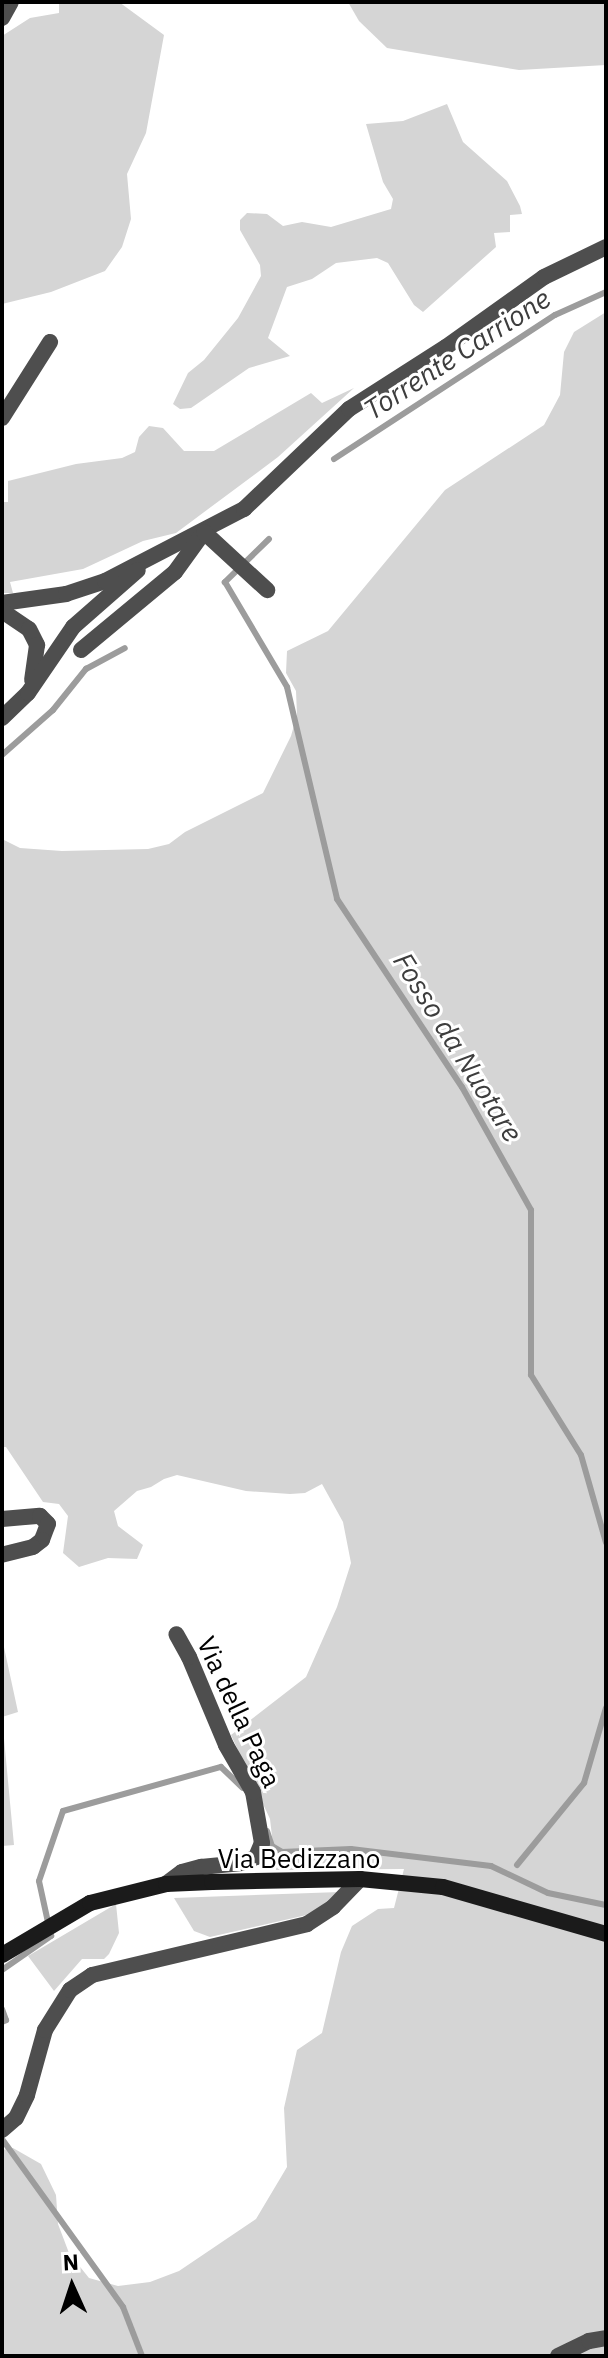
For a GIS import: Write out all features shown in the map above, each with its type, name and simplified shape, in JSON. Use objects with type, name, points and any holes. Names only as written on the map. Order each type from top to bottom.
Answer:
[{"type":"street","points":[[2,18],[11,2]]},
{"type":"street","points":[[2,603],[66,594],[105,581],[244,509],[349,409],[446,347],[544,277],[606,247]]},
{"type":"street","points":[[2,418],[50,342]]},
{"type":"street","points":[[204,532],[267,590]]},
{"type":"street","points":[[81,650],[175,572],[204,532]]},
{"type":"street","points":[[2,718],[28,693],[73,627],[165,548]]},
{"type":"street","points":[[2,611],[29,629],[37,645],[37,661],[28,693]]},
{"type":"street","points":[[2,1519],[40,1516],[48,1524],[42,1540],[33,1547],[2,1555]]},
{"type":"street","name":"Via della Paga","points":[[166,1884],[182,1872],[242,1863],[256,1857],[262,1843],[253,1792],[226,1745],[189,1657],[176,1634]]},
{"type":"street","points":[[2,2130],[16,2118],[27,2095],[45,2030],[70,1990],[92,1975],[307,1924],[333,1907],[360,1879]]},
{"type":"street","name":"Via Bedizzano","points":[[2,1955],[90,1903],[166,1884],[360,1879],[443,1887],[606,1934]]},
{"type":"street","points":[[558,2356],[589,2341],[606,2338]]},
{"type":"shaded area","points":[[59,2],[119,2],[164,35],[146,133],[127,174],[131,219],[122,247],[105,271],[51,292],[2,304],[2,36],[30,18],[59,13]]},
{"type":"shaded area","points":[[348,2],[606,2],[606,65],[519,70],[387,48],[359,21]]},
{"type":"shaded area","points":[[447,104],[463,142],[507,181],[520,206],[522,214],[510,215],[510,232],[494,233],[496,247],[423,312],[414,305],[388,263],[377,258],[336,263],[312,279],[287,287],[268,338],[290,356],[249,368],[191,408],[180,409],[173,404],[188,373],[204,360],[238,318],[261,276],[260,265],[240,230],[240,220],[247,213],[267,214],[283,226],[302,222],[331,227],[391,209],[393,199],[383,182],[366,124],[403,121]]},
{"type":"shaded area","points":[[606,312],[606,2356],[2,2356],[2,2150],[13,2148],[41,2164],[56,2195],[58,2224],[69,2253],[89,2278],[118,2286],[150,2282],[179,2271],[256,2219],[287,2167],[284,2108],[297,2050],[322,2033],[341,1952],[352,1926],[378,1909],[394,1908],[404,1869],[276,1870],[270,1819],[231,1735],[306,1677],[337,1607],[351,1563],[343,1522],[322,1484],[305,1493],[290,1494],[246,1491],[177,1475],[164,1479],[137,1491],[114,1511],[118,1526],[143,1545],[137,1559],[108,1558],[79,1567],[63,1553],[68,1516],[59,1504],[43,1502],[6,1447],[2,1447],[2,839],[20,848],[62,851],[148,849],[169,844],[185,832],[263,793],[291,736],[297,715],[296,691],[286,673],[287,651],[328,631],[445,490],[544,425],[560,395],[564,352],[574,332]]},
{"type":"shaded area","points":[[354,388],[278,457],[176,533],[143,541],[83,569],[10,582],[13,593],[2,593],[2,502],[8,502],[8,481],[76,464],[122,458],[135,452],[139,437],[149,426],[163,428],[184,451],[214,451],[311,393],[322,403]]},
{"type":"shaded area","points":[[2,1638],[18,1712],[2,1717]]},
{"type":"shaded area","points":[[2,1717],[14,1845],[2,1846]]},
{"type":"shaded area","points":[[340,1892],[311,1914],[210,1937],[194,1931],[174,1898]]},
{"type":"shaded area","points":[[116,1904],[119,1933],[109,1954],[104,1959],[82,1959],[54,1991],[28,1956]]},
{"type":"waterway","name":"Torrente Carrione","points":[[334,459],[555,315],[606,292]]},
{"type":"waterway","name":"Fosso da Nuotare","points":[[269,539],[225,582],[287,687],[337,899],[462,1087],[531,1210],[531,1375],[581,1455],[606,1543]]},
{"type":"waterway","name":"Torrente Carrione","points":[[2,755],[53,710],[86,669],[125,648]]},
{"type":"waterway","points":[[517,1865],[584,1783],[606,1708]]},
{"type":"waterway","points":[[2,1970],[51,1936],[39,1881],[63,1811],[221,1767],[243,1788]]},
{"type":"waterway","points":[[267,1831],[272,1846],[282,1852],[351,1849],[491,1866],[548,1893],[606,1905]]},
{"type":"waterway","points":[[2,2009],[6,2020],[2,2022]]},
{"type":"waterway","points":[[2,2139],[123,2307],[142,2356]]}]
